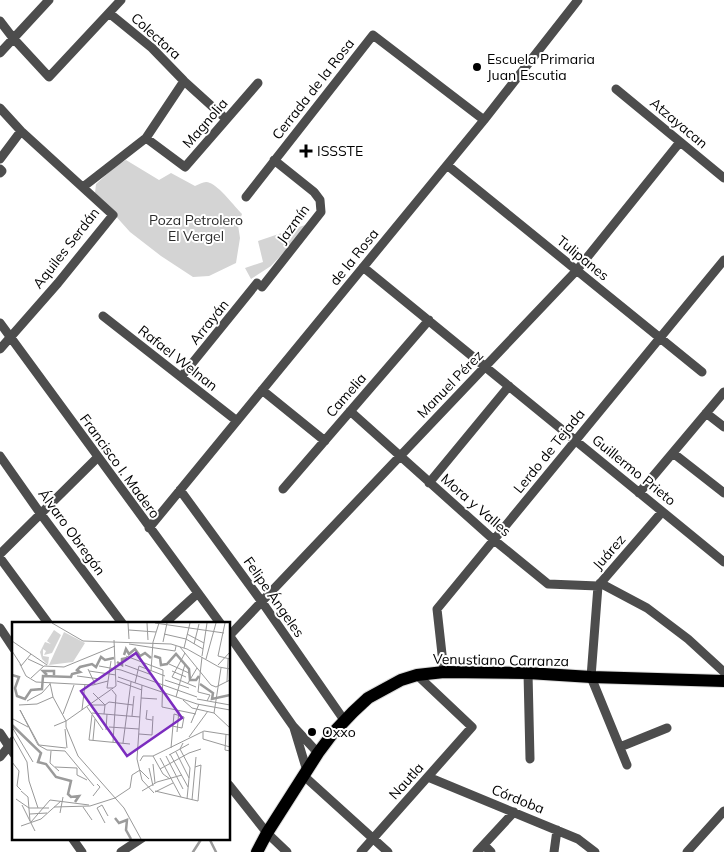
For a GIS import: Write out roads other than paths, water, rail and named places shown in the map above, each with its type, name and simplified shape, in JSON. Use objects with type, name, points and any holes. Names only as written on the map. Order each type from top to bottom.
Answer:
[{"type":"main road","name":"Venustiano Carranza","points":[[257,852],[318,753],[344,720],[368,698],[389,686],[417,675],[444,672],[528,673],[724,681]]},
{"type":"street","points":[[0,53],[49,0]]},
{"type":"street","points":[[0,21],[49,77],[121,0]]},
{"type":"street","name":"de la Rosa","points":[[149,528],[484,120],[578,0]]},
{"type":"street","name":"Colectora","points":[[109,13],[152,48],[184,81],[226,119]]},
{"type":"street","name":"Cerrada de la Rosa","points":[[274,160],[372,35],[484,120]]},
{"type":"street","name":"Aquiles Serdán","points":[[0,349],[113,214],[83,187],[146,138],[184,81]]},
{"type":"street","name":"Magnolia","points":[[146,138],[185,167],[258,83]]},
{"type":"street","name":"Atzayacan","points":[[616,89],[724,178]]},
{"type":"street","points":[[0,108],[21,131],[83,187]]},
{"type":"street","points":[[0,159],[21,131]]},
{"type":"street","name":"Manuel Pérez","points":[[230,635],[577,270],[680,142]]},
{"type":"street","points":[[246,196],[274,160]]},
{"type":"street","name":"Jazmín","points":[[260,285],[321,212],[320,200],[314,192],[274,160]]},
{"type":"street","name":"Tulipanes","points":[[447,165],[702,372]]},
{"type":"street","name":"Lerdo de Tejada","points":[[444,672],[436,609],[724,260]]},
{"type":"street","name":"Guillermo Prieto","points":[[363,267],[724,562]]},
{"type":"street","name":"Arrayán","points":[[181,378],[260,285]]},
{"type":"street","name":"Rafael Welnan","points":[[103,316],[237,421]]},
{"type":"street","name":"Camelia","points":[[283,489],[429,320]]},
{"type":"street","name":"Francisco I. Madero","points":[[0,323],[97,458],[219,622]]},
{"type":"street","points":[[429,483],[509,386]]},
{"type":"street","points":[[262,390],[325,441]]},
{"type":"street","points":[[639,493],[724,392]]},
{"type":"street","name":"Mora y Valles","points":[[350,412],[494,540],[548,584],[599,585]]},
{"type":"street","points":[[706,413],[724,427]]},
{"type":"street","points":[[673,453],[724,493]]},
{"type":"street","name":"Álvaro Obregón","points":[[0,456],[121,622]]},
{"type":"street","points":[[0,554],[97,458]]},
{"type":"street","name":"Felipe Ángeles","points":[[180,490],[262,602],[344,720]]},
{"type":"street","name":"Juárez","points":[[591,677],[599,585],[662,512]]},
{"type":"street","points":[[0,558],[47,622]]},
{"type":"street","points":[[599,585],[647,608],[688,639],[724,672]]},
{"type":"street","points":[[166,622],[198,593]]},
{"type":"street","points":[[0,628],[12,646]]},
{"type":"street","points":[[230,637],[294,726],[318,753]]},
{"type":"street","points":[[528,673],[530,759]]},
{"type":"street","name":"Nautla","points":[[361,852],[472,727],[417,675]]},
{"type":"street","points":[[591,677],[627,765]]},
{"type":"street","points":[[294,726],[306,774],[388,852]]},
{"type":"street","points":[[620,747],[667,728]]},
{"type":"street","points":[[0,733],[12,747],[0,757]]},
{"type":"street","name":"Córdoba","points":[[428,777],[578,839],[595,852]]},
{"type":"street","points":[[230,786],[267,833],[288,852]]},
{"type":"street","points":[[687,852],[724,811]]},
{"type":"street","points":[[491,852],[481,849],[514,812]]},
{"type":"street","points":[[554,852],[557,830]]},
{"type":"street","points":[[73,840],[82,852]]},
{"type":"street","points":[[121,852],[139,840]]},
{"type":"waterway","points":[[193,852],[201,840]]},
{"type":"waterway","points":[[210,840],[216,852]]},
{"type":"place","name":"Escuela Primaria Juan Escutia","points":[[477,67]]},
{"type":"place","name":"ISSSTE","points":[[306,151]]},
{"type":"place","name":"Oxxo","points":[[312,732]]},
{"type":"park label","name":"Poza Petrolero El Vergel","points":[[196,228]]}]
